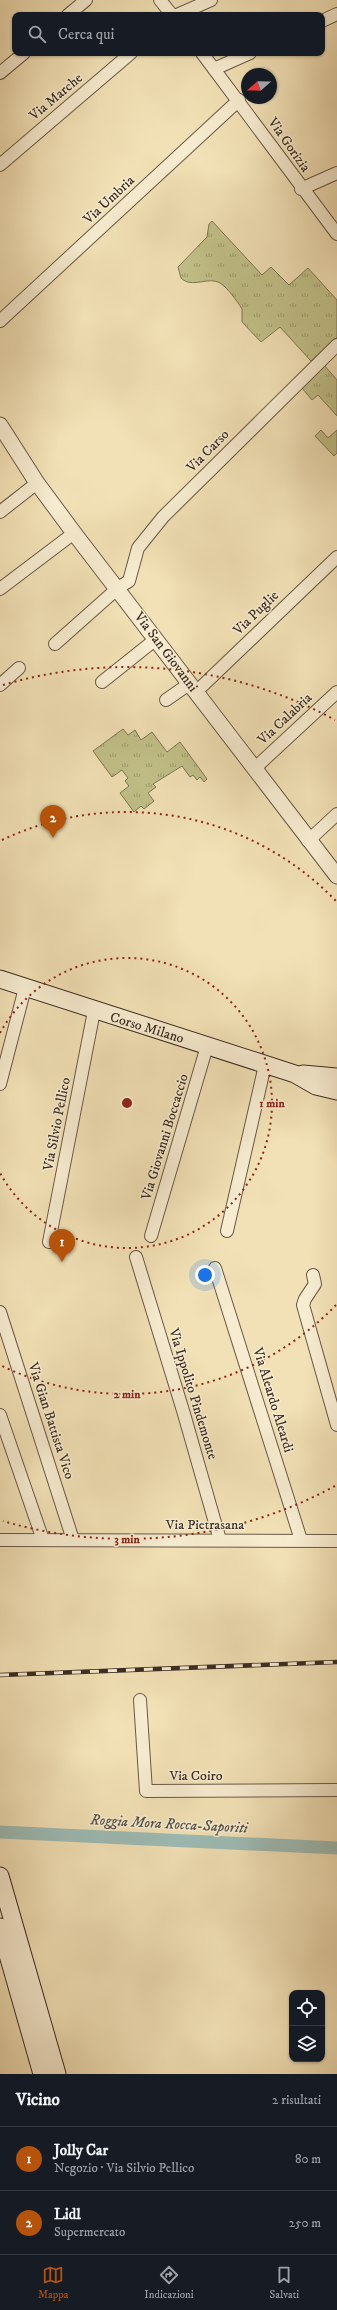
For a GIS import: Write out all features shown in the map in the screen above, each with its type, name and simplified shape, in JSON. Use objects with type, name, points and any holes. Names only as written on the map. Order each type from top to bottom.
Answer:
[{"type":"main road","name":"Corso Milano","points":[[0,979],[94,1011],[265,1064],[295,1074],[316,1086],[337,1091]]},
{"type":"main road","name":"Corso Milano","points":[[295,1074],[337,1077]]},
{"type":"main road","points":[[0,1876],[57,2074]]},
{"type":"main road","points":[[0,1927],[42,2074]]},
{"type":"street","points":[[72,12],[86,0]]},
{"type":"street","points":[[160,0],[170,12]]},
{"type":"street","points":[[184,12],[211,0]]},
{"type":"street","points":[[325,20],[337,14]]},
{"type":"street","points":[[0,73],[20,56]]},
{"type":"street","name":"Via Marche","points":[[0,165],[127,56]]},
{"type":"street","name":"Via Gorizia","points":[[204,56],[239,100],[301,189],[337,234]]},
{"type":"street","points":[[214,69],[243,56]]},
{"type":"street","name":"Via Umbria","points":[[0,321],[239,100]]},
{"type":"street","points":[[301,189],[337,173]]},
{"type":"street","name":"Via Carso","points":[[55,644],[118,588],[129,581],[138,548],[163,517],[337,346]]},
{"type":"street","name":"Via San Giovanni","points":[[0,425],[37,483],[74,533],[118,588],[308,841],[337,876]]},
{"type":"street","points":[[0,512],[37,483]]},
{"type":"street","points":[[0,589],[74,533]]},
{"type":"street","name":"Via Puglie","points":[[166,700],[192,688],[337,557]]},
{"type":"street","points":[[102,682],[156,639]]},
{"type":"street","points":[[0,685],[19,668]]},
{"type":"street","name":"Via Calabria","points":[[254,769],[337,692]]},
{"type":"street","points":[[308,841],[337,814]]},
{"type":"street","points":[[0,1084],[25,988]]},
{"type":"street","name":"Via Silvio Pellico","points":[[49,1242],[94,1011]]},
{"type":"street","name":"Via Giovanni Boccaccio","points":[[151,1236],[207,1046]]},
{"type":"street","points":[[227,1231],[265,1064]]},
{"type":"street","name":"Via Ippolito Pindemonte","points":[[136,1258],[184,1414],[220,1540]]},
{"type":"street","name":"Via Aleardo Aleardi","points":[[215,1268],[301,1540]]},
{"type":"street","points":[[313,1275],[315,1284],[305,1299],[303,1306],[337,1425]]},
{"type":"street","name":"Via Gian Battista Vico","points":[[0,1312],[73,1540]]},
{"type":"street","points":[[0,1415],[43,1540]]},
{"type":"street","name":"Via Pietrasana","points":[[0,1540],[337,1541]]},
{"type":"street","name":"Via Coiro","points":[[140,1700],[146,1791],[337,1790]]},
{"type":"green space","points":[[212,221],[262,275],[271,267],[289,285],[308,268],[337,300],[337,337],[311,361],[280,327],[261,342],[242,322],[242,309],[229,291],[220,283],[210,281],[195,283],[185,281],[181,278],[178,267],[207,237],[209,224]]},
{"type":"green space","points":[[324,365],[337,380],[337,416],[318,395],[312,400],[302,388]]},
{"type":"green space","points":[[321,430],[328,438],[337,430],[337,453],[334,456],[315,436]]},
{"type":"green space","points":[[123,729],[128,735],[135,730],[141,740],[152,732],[167,752],[180,742],[207,779],[204,782],[200,777],[197,780],[193,775],[190,777],[182,766],[153,784],[156,787],[148,793],[154,801],[144,809],[141,806],[134,812],[120,793],[129,786],[125,781],[128,778],[122,770],[112,777],[93,751]]},
{"type":"waterway","name":"Roggia Mora Rocca-Saporiti","points":[[0,1832],[337,1848]]},
{"type":"railway","points":[[0,1675],[337,1662]]},
{"type":"place","name":"Lidl","points":[[53,838]]},
{"type":"place","name":"Jolly Car","points":[[62,1262]]}]
